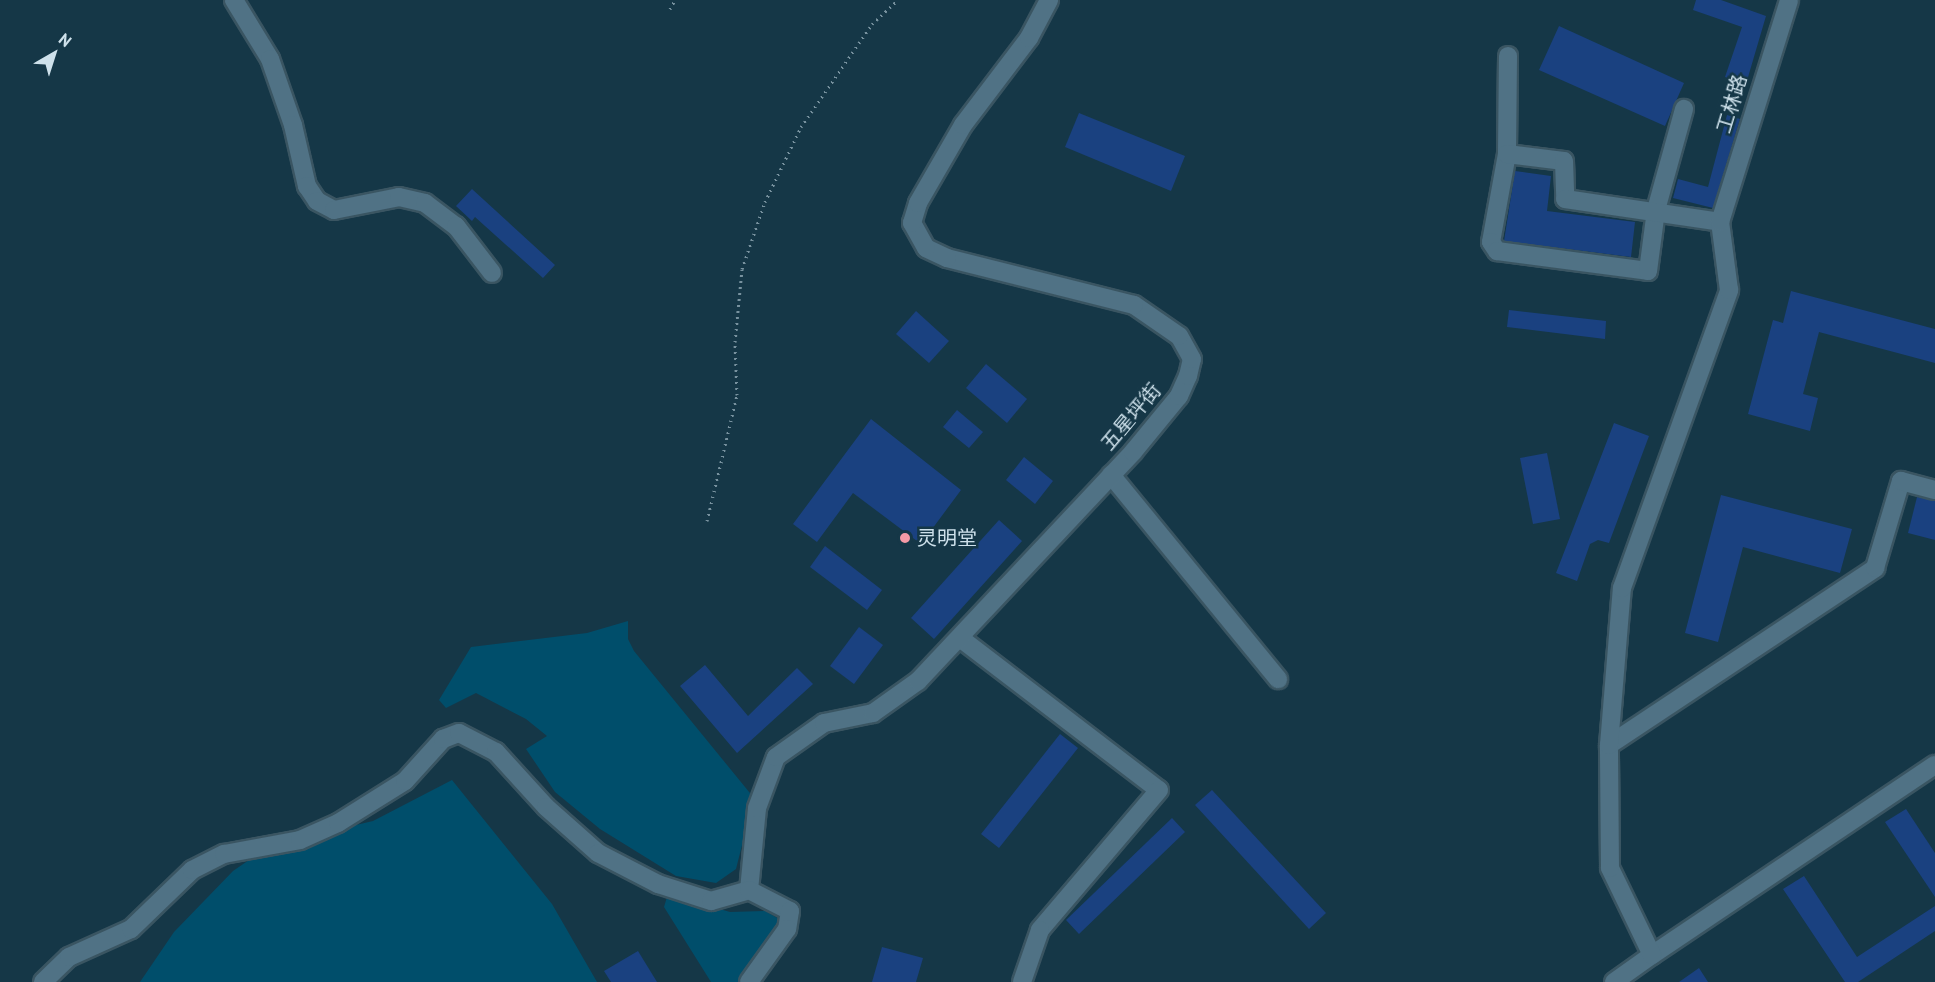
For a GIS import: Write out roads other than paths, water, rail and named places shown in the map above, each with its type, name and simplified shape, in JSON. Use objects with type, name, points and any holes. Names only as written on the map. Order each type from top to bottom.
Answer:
[{"type":"street","points":[[234,0],[270,59],[294,125],[307,186],[317,201],[334,210],[399,197],[425,203],[456,226],[492,273]]},
{"type":"street","name":"五星坪街","points":[[749,890],[757,808],[776,758],[824,723],[873,713],[918,681],[1111,474],[1179,396],[1192,359],[1179,336],[1134,304],[947,258],[926,248],[912,223],[918,203],[963,124],[1029,38],[1048,0]]},
{"type":"street","name":"工林路","points":[[1720,222],[1789,0]]},
{"type":"street","points":[[1508,56],[1507,154],[1491,242],[1497,251],[1648,271],[1656,210],[1684,109]]},
{"type":"street","points":[[1507,154],[1564,161],[1565,199],[1656,210],[1720,222],[1729,290],[1622,588],[1609,745],[1610,868],[1652,955]]},
{"type":"street","points":[[1111,474],[1278,679]]},
{"type":"street","points":[[1609,745],[1875,568],[1901,481],[1935,490]]},
{"type":"street","points":[[960,638],[1159,790],[1040,930],[1022,982]]},
{"type":"street","points":[[43,982],[69,957],[131,929],[192,870],[224,854],[300,840],[338,823],[405,781],[443,739],[459,733],[496,752],[546,807],[598,853],[658,884],[711,901],[749,890],[790,911],[787,929],[749,982]]},
{"type":"street","points":[[1614,982],[1935,765]]},
{"type":"place","name":"灵明堂","points":[[905,538]]}]
